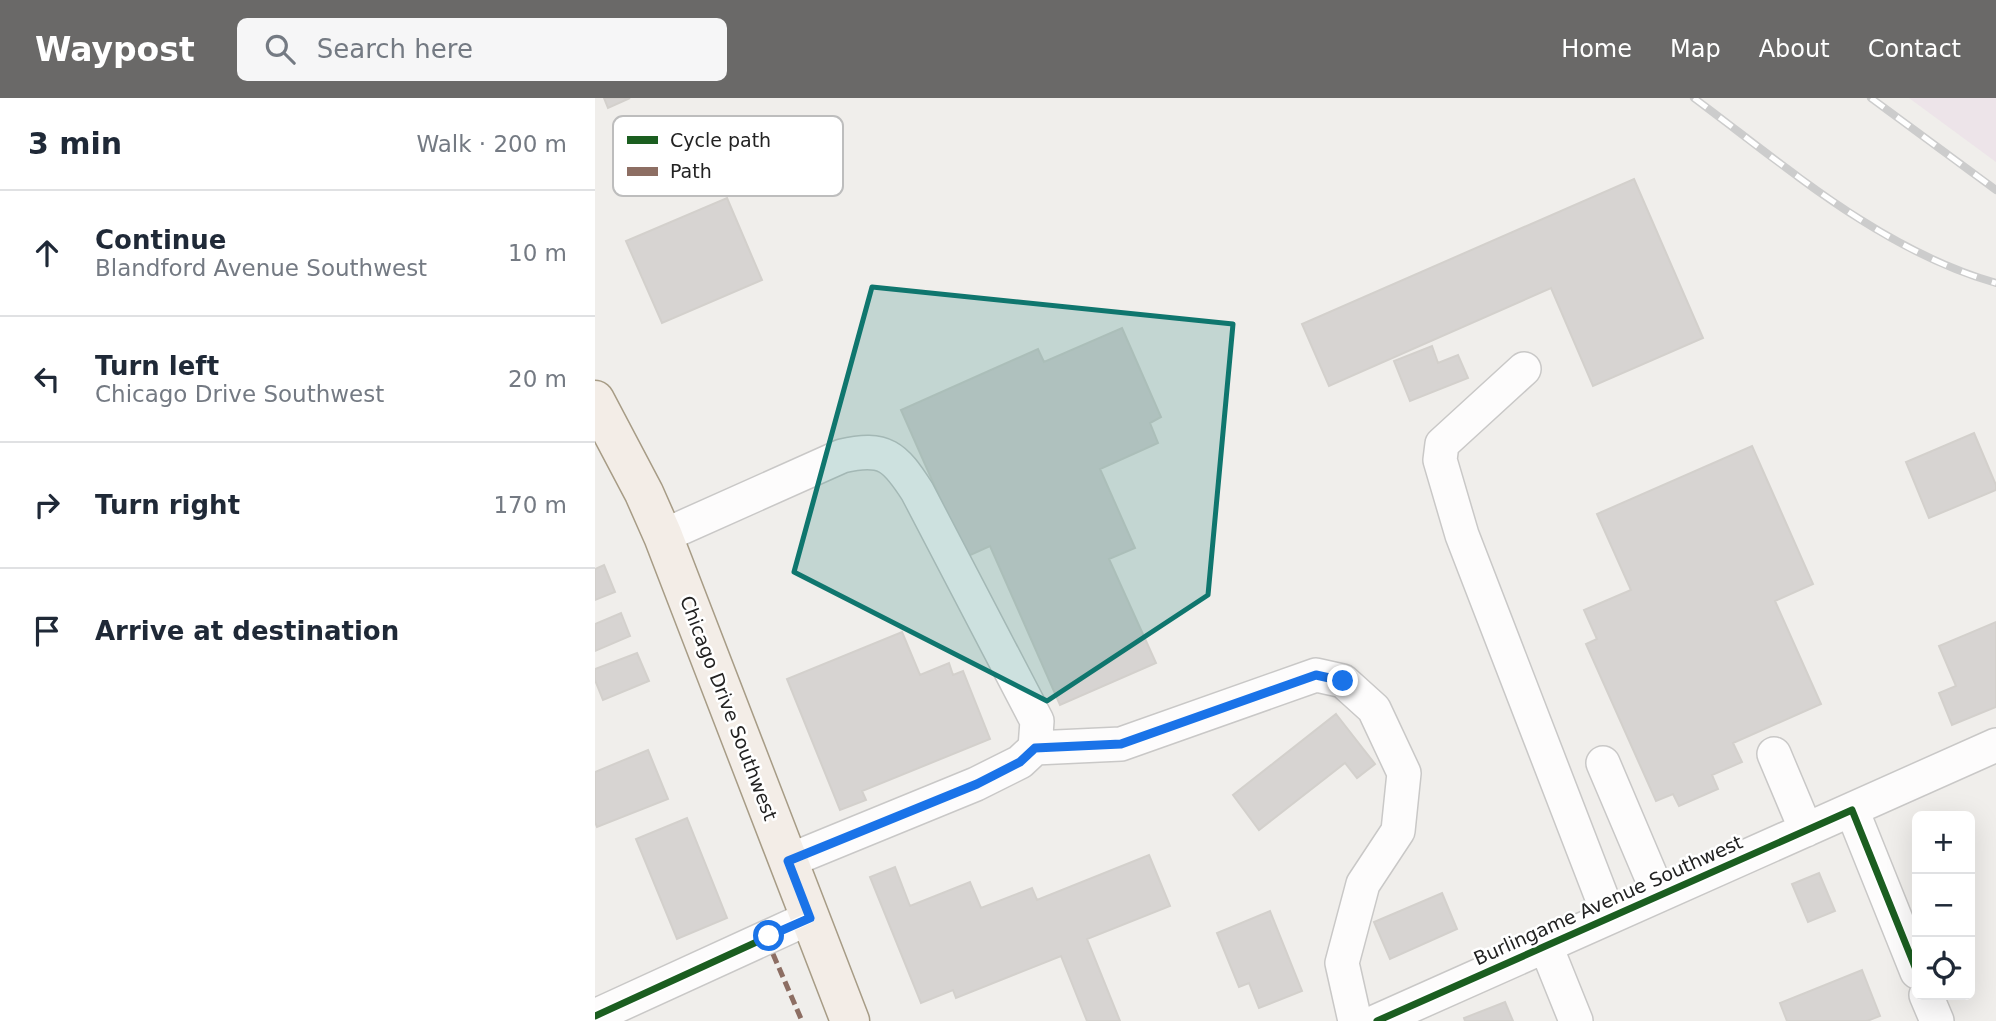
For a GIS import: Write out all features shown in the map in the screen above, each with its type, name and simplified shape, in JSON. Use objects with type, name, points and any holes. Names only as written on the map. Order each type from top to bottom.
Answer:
[{"type":"main road","name":"Chicago Drive Southwest","points":[[595,400],[663,536],[850,1021]]},
{"type":"street","points":[[1524,369],[1442,444],[1440,460],[1462,535],[1609,916]]},
{"type":"street","points":[[663,536],[842,456],[864,451],[881,453],[901,467],[918,491],[1037,721],[1035,748]]},
{"type":"street","points":[[788,861],[977,784],[1020,762],[1035,748],[1121,744],[1316,675],[1343,681],[1374,709],[1405,773],[1398,831],[1363,884],[1342,963],[1355,1021]]},
{"type":"street","name":"Burlingame Avenue Southwest","points":[[1377,1021],[1996,745]]},
{"type":"street","points":[[1774,754],[1805,830]]},
{"type":"street","points":[[1603,763],[1659,895]]},
{"type":"street","points":[[1852,810],[1912,960]]},
{"type":"street","points":[[595,1016],[810,918]]},
{"type":"street","points":[[1545,944],[1576,1021]]},
{"type":"street","points":[[1928,1000],[1937,1021]]},
{"type":"highlighted area","points":[[872,287],[1233,324],[1208,595],[1047,701],[794,572]]},
{"type":"shaded area","points":[[1909,98],[1996,98],[1996,162]]},
{"type":"building","points":[[604,98],[630,98],[608,108]]},
{"type":"building","points":[[1634,179],[1703,338],[1593,386],[1551,288],[1329,386],[1302,324]]},
{"type":"building","points":[[727,198],[762,280],[662,323],[626,241]]},
{"type":"building","points":[[1122,328],[1161,417],[1150,423],[1158,443],[1100,469],[1135,548],[1109,559],[1156,663],[1060,705],[990,546],[966,557],[901,410],[1038,349],[1044,362]]},
{"type":"building","points":[[1432,346],[1438,363],[1458,355],[1468,378],[1410,401],[1394,361]]},
{"type":"building","points":[[1974,433],[1996,490],[1929,518],[1906,462]]},
{"type":"building","points":[[1752,446],[1813,584],[1775,601],[1821,704],[1733,743],[1742,762],[1712,775],[1718,789],[1679,806],[1673,794],[1656,801],[1586,644],[1597,639],[1584,610],[1631,590],[1597,514]]},
{"type":"building","points":[[604,565],[615,592],[595,600],[595,569]]},
{"type":"building","points":[[621,613],[630,636],[595,651],[595,624]]},
{"type":"building","points":[[1996,622],[1996,707],[1952,725],[1939,693],[1956,686],[1939,646]]},
{"type":"building","points":[[902,632],[920,675],[949,663],[953,675],[963,671],[990,739],[862,791],[866,800],[840,810],[787,679]]},
{"type":"building","points":[[637,653],[649,681],[603,700],[595,680],[595,669]]},
{"type":"building","points":[[1336,714],[1375,764],[1357,778],[1345,763],[1259,830],[1233,795]]},
{"type":"building","points":[[648,750],[668,799],[597,827],[595,772]]},
{"type":"building","points":[[687,818],[727,918],[677,939],[636,839]]},
{"type":"building","points":[[1149,855],[1170,906],[1087,939],[1120,1021],[1087,1021],[1061,956],[956,998],[953,990],[921,1003],[870,877],[895,867],[910,906],[970,882],[981,908],[1032,888],[1037,900]]},
{"type":"building","points":[[1819,873],[1835,911],[1808,922],[1792,884]]},
{"type":"building","points":[[1442,893],[1457,929],[1390,959],[1374,922]]},
{"type":"building","points":[[1270,911],[1302,991],[1259,1008],[1249,983],[1239,987],[1217,933]]},
{"type":"building","points":[[1862,970],[1880,1016],[1867,1021],[1787,1021],[1780,1003]]},
{"type":"building","points":[[1505,1002],[1513,1021],[1465,1021],[1464,1018]]},
{"type":"railway","points":[[1694,98],[1801,179],[1875,228],[1914,250],[1996,283]]},
{"type":"railway","points":[[1871,98],[1996,190]]},
{"type":"marked path","points":[[773,954],[802,1021]]},
{"type":"cycle path","points":[[1377,1021],[1852,810],[1912,960]]},
{"type":"cycle path","points":[[595,1016],[809,918]]},
{"type":"route","points":[[769,936],[810,918],[788,861],[977,784],[1020,762],[1035,748],[1121,744],[1316,675],[1343,681]]}]
